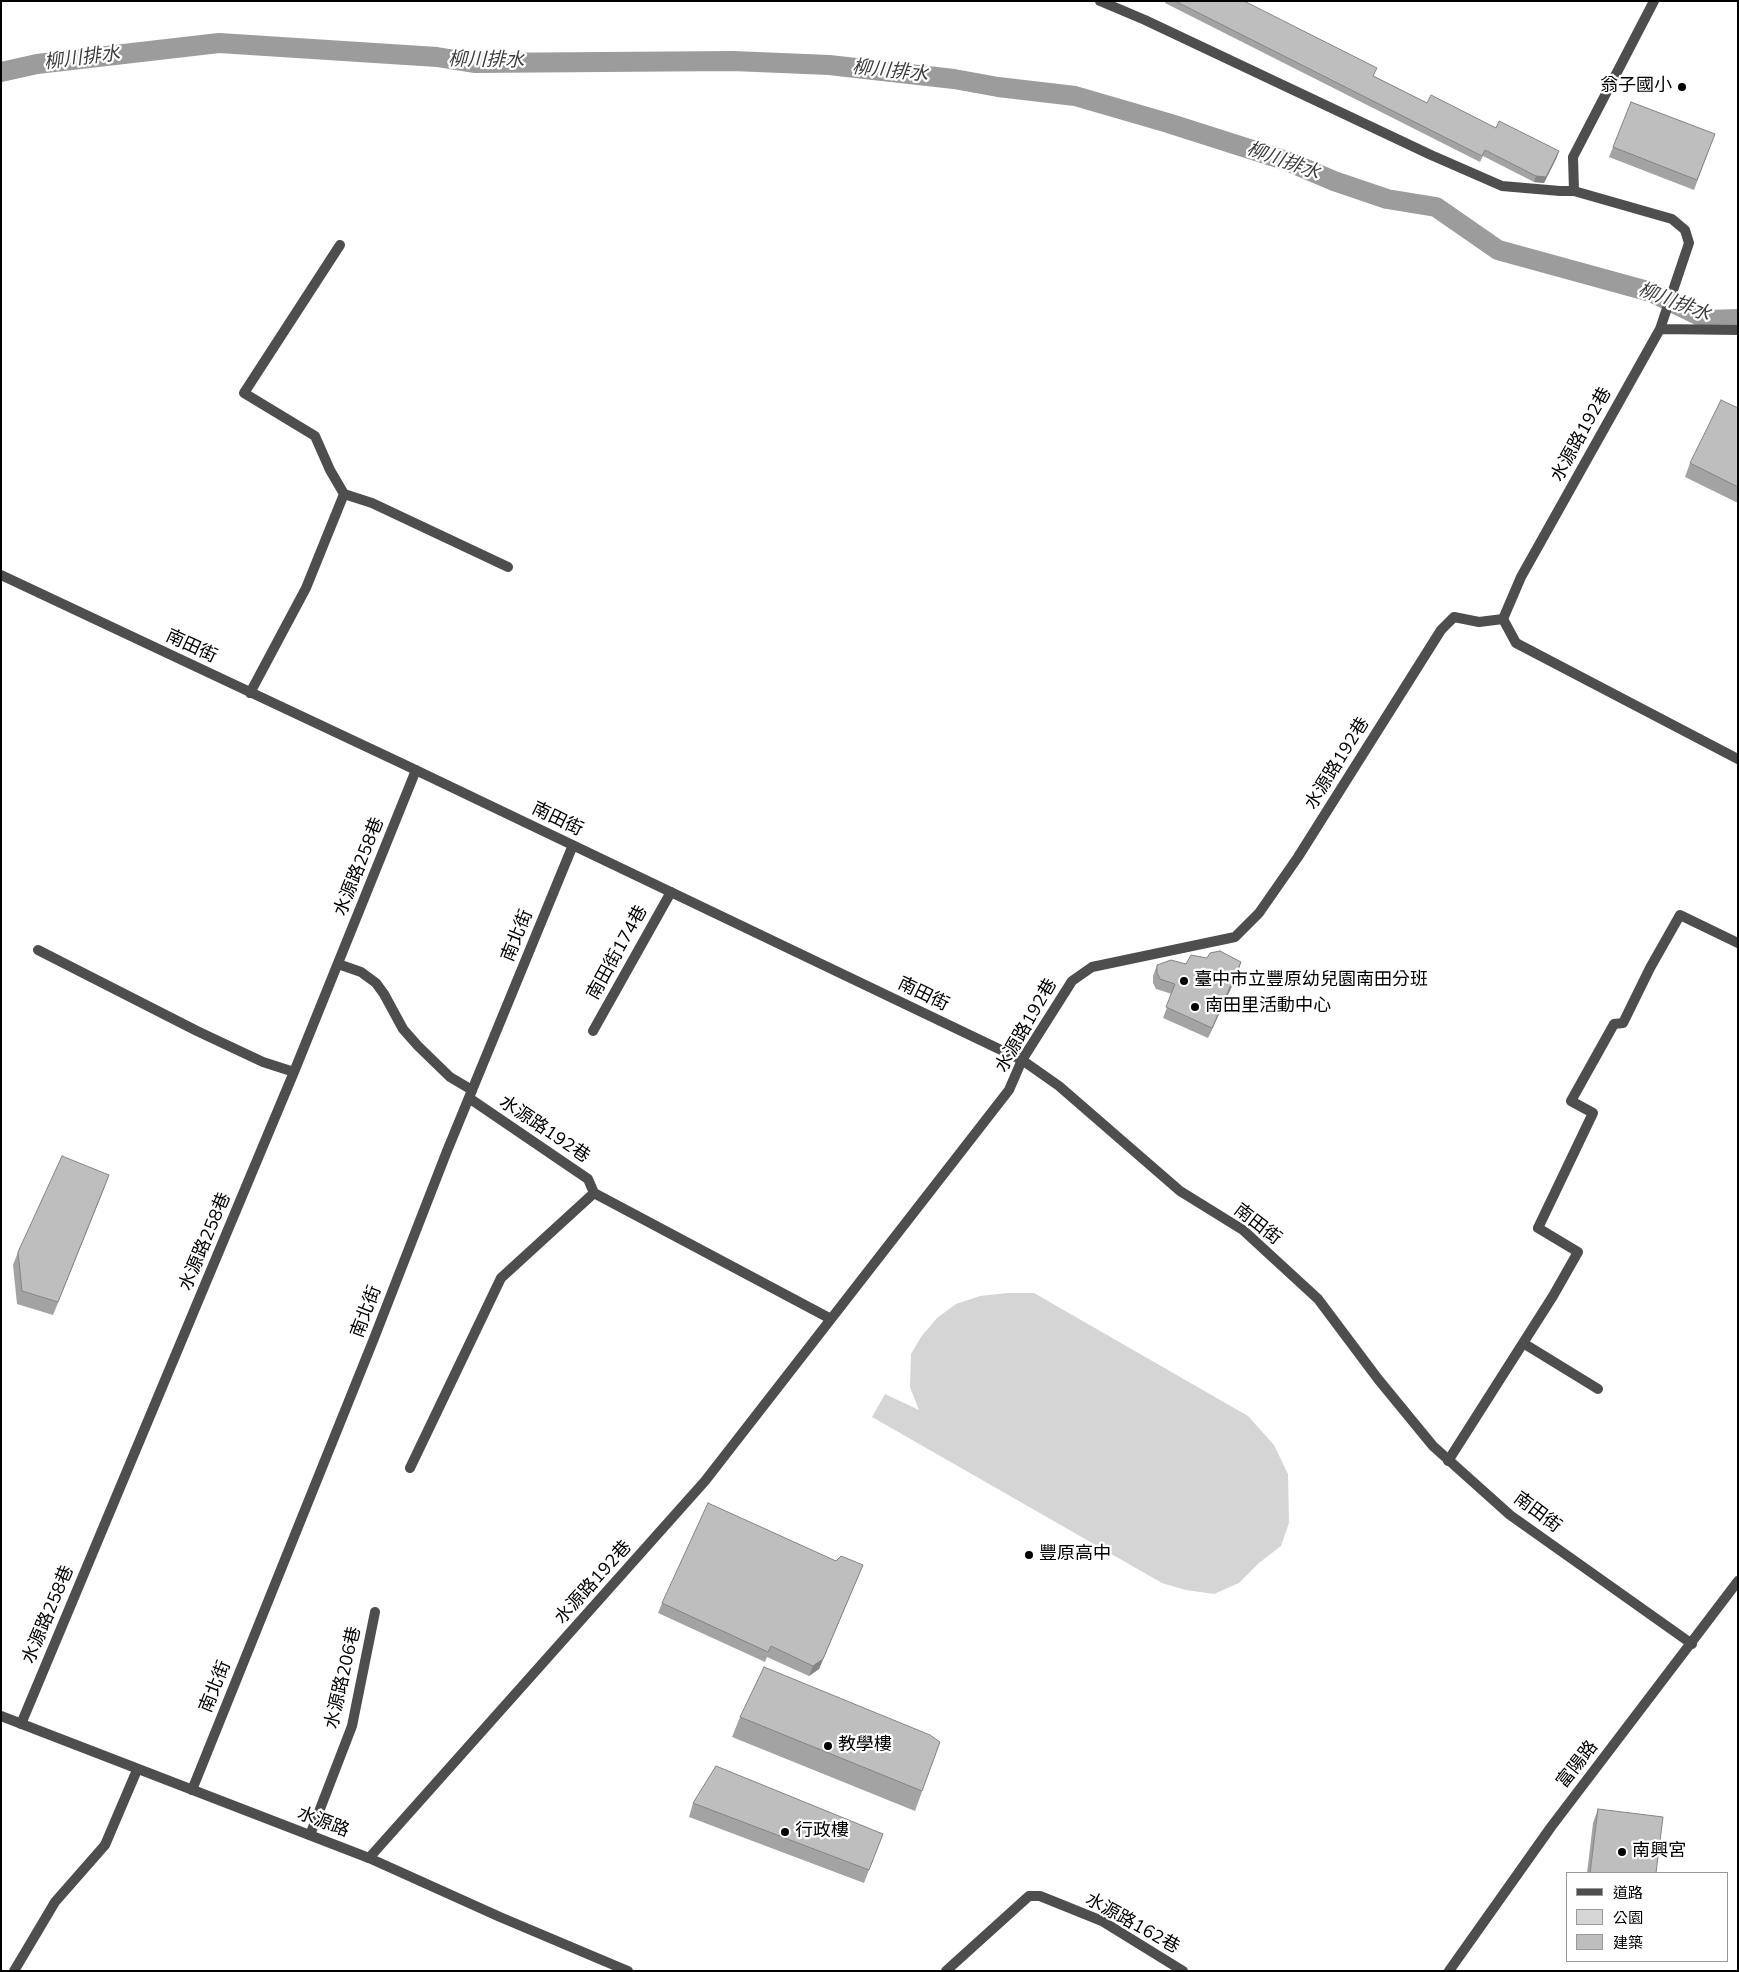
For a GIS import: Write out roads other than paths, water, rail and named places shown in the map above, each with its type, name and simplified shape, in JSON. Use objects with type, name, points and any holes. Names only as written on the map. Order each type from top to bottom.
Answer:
[{"type":"street","name":"水源路192巷","points":[[369,1858],[705,1481],[1008,1090],[1022,1060],[1072,982],[1092,967],[1235,937],[1260,913],[1298,857],[1441,630],[1454,617],[1478,622],[1503,618],[1521,577],[1660,329],[1689,243],[1685,230],[1672,220],[1574,191],[1560,192],[1502,186],[1414,147],[1146,20],[1100,1]]},
{"type":"street","points":[[1574,191],[1573,156],[1654,1]]},
{"type":"street","points":[[340,245],[244,393],[315,436],[330,470],[344,494],[372,503],[508,567]]},
{"type":"street","points":[[1660,329],[1738,330]]},
{"type":"street","points":[[250,693],[306,588],[344,494]]},
{"type":"street","name":"南田街","points":[[1,575],[416,770],[1022,1060],[1059,1086],[1180,1191],[1243,1230],[1318,1299],[1378,1379],[1433,1446],[1510,1515],[1692,1644]]},
{"type":"street","points":[[1503,618],[1516,644],[1738,759]]},
{"type":"street","name":"水源路258巷","points":[[21,1724],[294,1072],[416,770]]},
{"type":"street","name":"南北街","points":[[192,1790],[470,1094],[573,845]]},
{"type":"street","name":"南田街174巷","points":[[593,1031],[671,892]]},
{"type":"street","points":[[1448,1460],[1553,1296],[1578,1252],[1538,1228],[1593,1114],[1571,1101],[1614,1024],[1623,1023],[1650,968],[1680,915],[1738,943]]},
{"type":"street","points":[[38,950],[196,1031],[263,1062],[294,1072]]},
{"type":"street","name":"水源路192巷","points":[[338,964],[360,972],[376,983],[403,1029],[450,1077],[470,1094],[588,1179],[594,1194],[831,1319]]},
{"type":"street","points":[[410,1468],[501,1278],[594,1194]]},
{"type":"street","points":[[1523,1343],[1598,1389]]},
{"type":"street","name":"富陽路","points":[[1449,1971],[1551,1827],[1692,1644],[1738,1581]]},
{"type":"street","name":"水源路206巷","points":[[310,1835],[352,1726],[375,1612]]},
{"type":"street","name":"水源路","points":[[1,1716],[369,1858],[500,1917],[628,1971]]},
{"type":"street","points":[[14,1971],[55,1902],[105,1845],[137,1770]]},
{"type":"street","name":"水源路162巷","points":[[946,1971],[1029,1896],[1040,1896],[1102,1921],[1183,1971]]},
{"type":"waterway","name":"柳川排水","points":[[1,72],[37,64],[219,43],[437,57],[474,63],[733,61],[829,65],[954,79],[998,87],[1075,96],[1287,161],[1334,181],[1387,199],[1436,207],[1498,250],[1651,292],[1708,320],[1738,319]]},
{"type":"place","name":"翁子國小","points":[[1682,87]]},
{"type":"place","name":"臺中市立豐原幼兒園南田分班","points":[[1184,981]]},
{"type":"place","name":"南田里活動中心","points":[[1195,1007]]},
{"type":"place","name":"豐原高中","points":[[1029,1555]]},
{"type":"place","name":"教學樓","points":[[828,1746]]},
{"type":"place","name":"行政樓","points":[[785,1832]]},
{"type":"place","name":"南興宮","points":[[1622,1852]]}]
